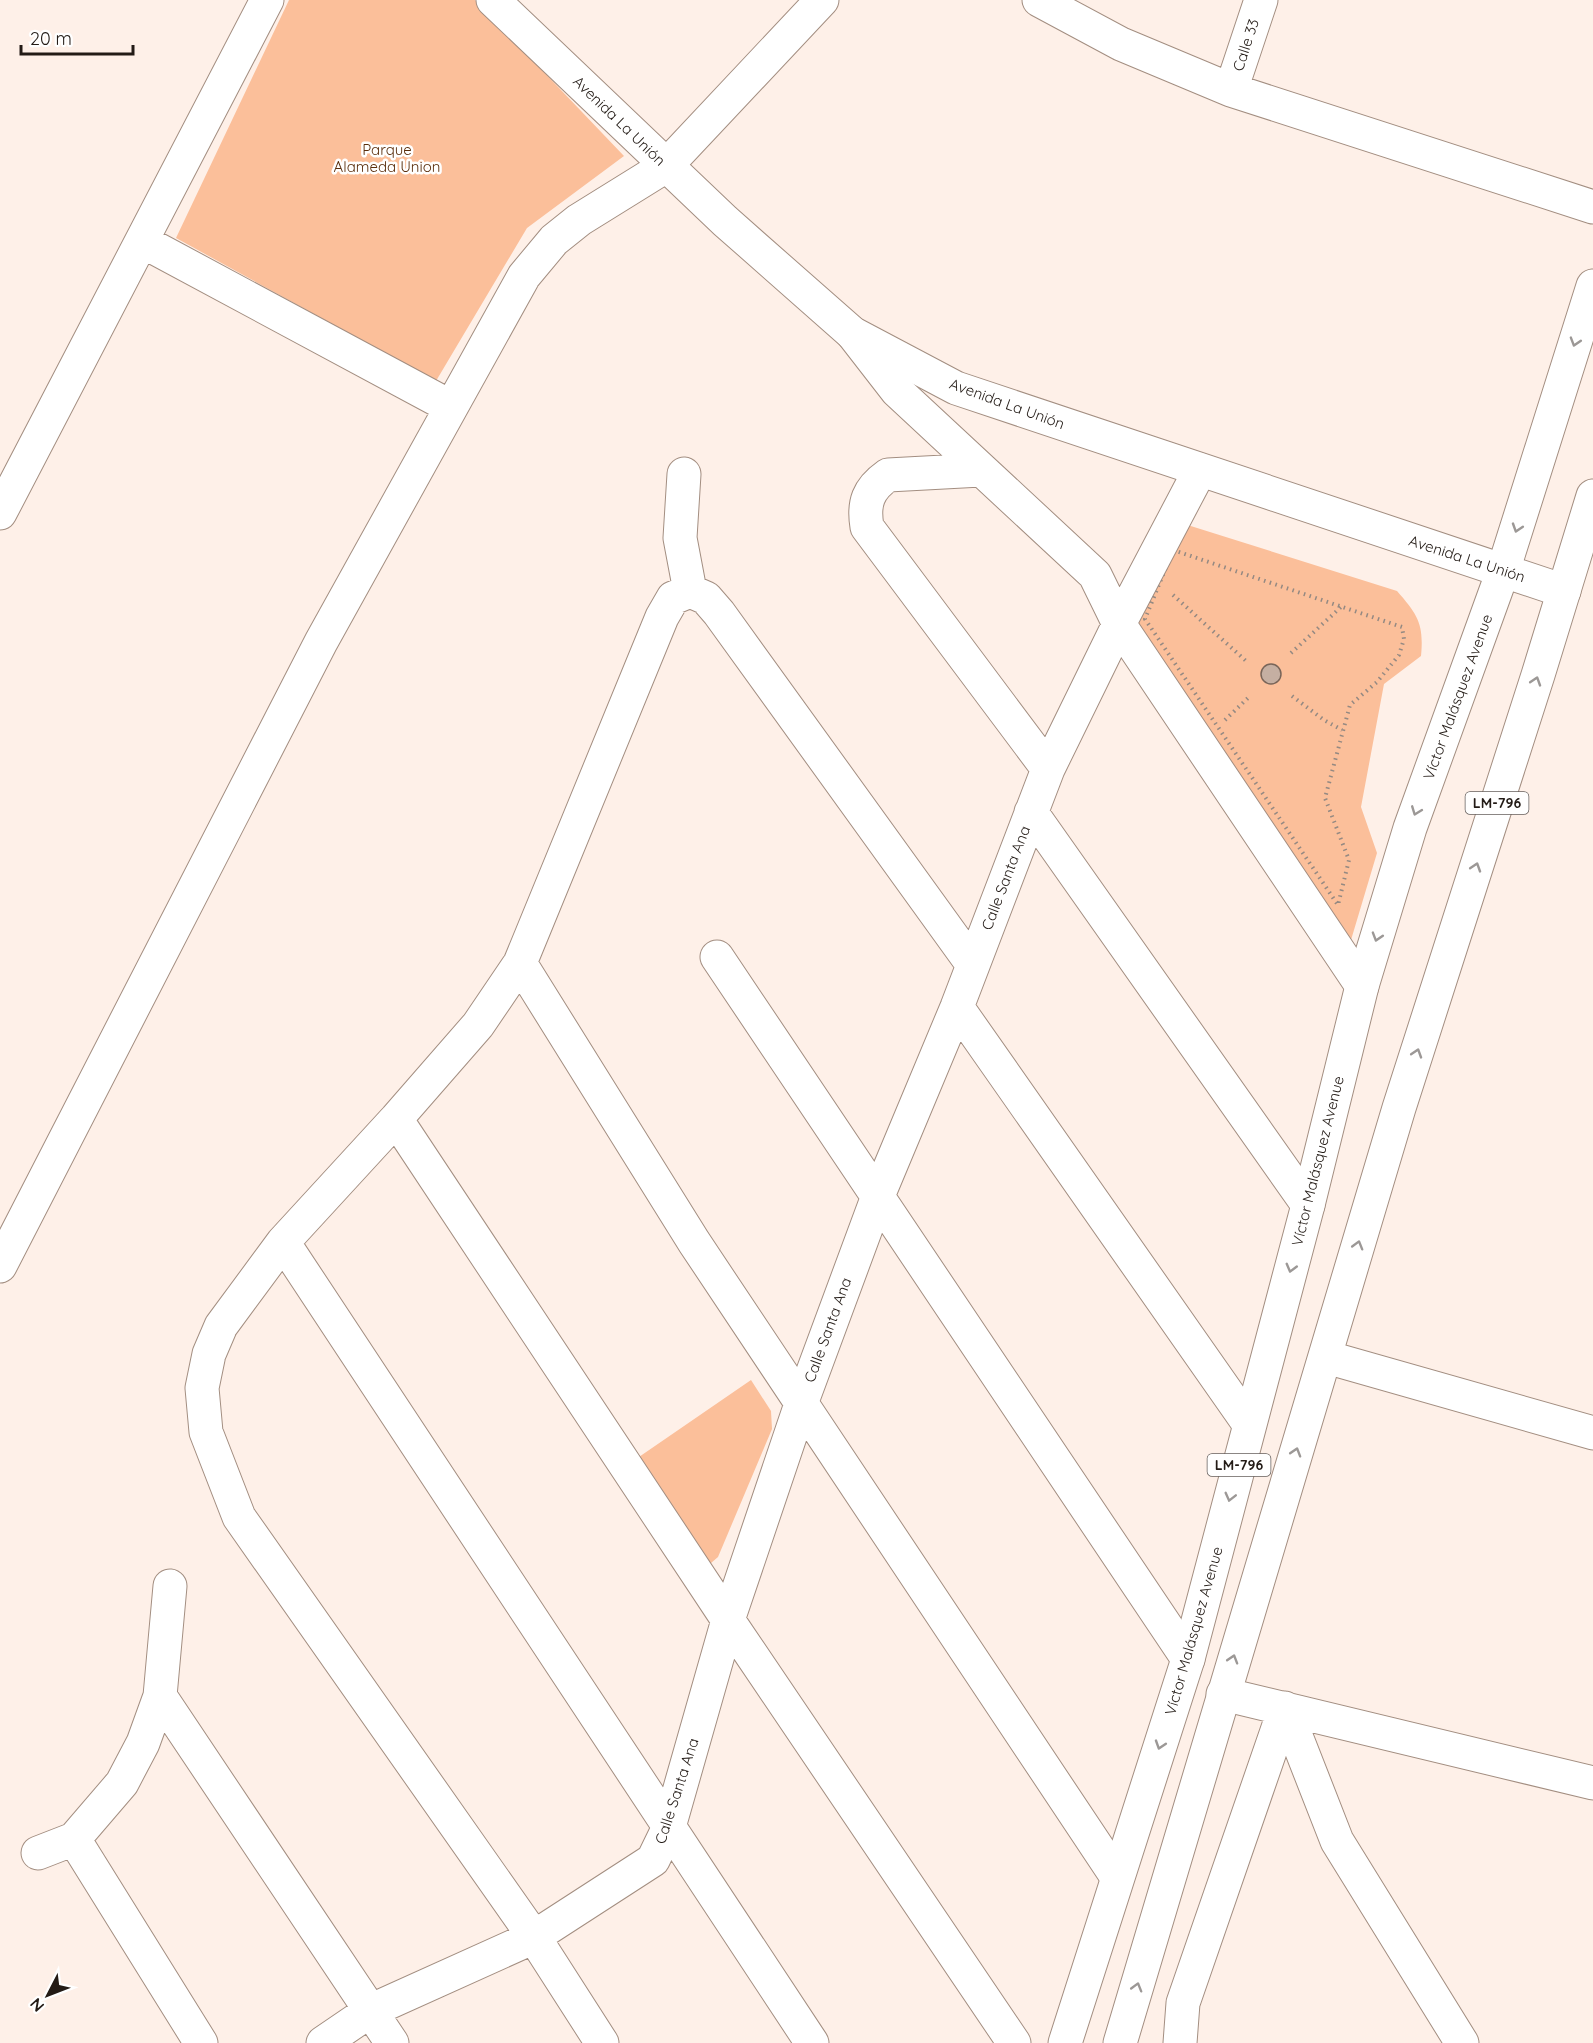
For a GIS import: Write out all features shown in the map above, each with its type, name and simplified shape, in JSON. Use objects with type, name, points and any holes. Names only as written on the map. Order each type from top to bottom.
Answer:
[{"type":"street","points":[[0,513],[267,0]]},
{"type":"street","name":"Avenida La Unión","points":[[493,0],[725,222],[852,333],[956,388],[1564,591]]},
{"type":"street","points":[[0,1266],[321,642],[524,276],[554,240],[579,220],[666,166],[822,0]]},
{"type":"street","points":[[1039,0],[1121,44],[1231,90],[1593,207]]},
{"type":"street","name":"Calle 33","points":[[1231,90],[1261,0]]},
{"type":"street","points":[[142,241],[451,408]]},
{"type":"street","name":"Víctor Malásquez Avenue","points":[[1065,2043],[1188,1659],[1308,1205],[1362,986],[1410,828],[1503,571],[1593,286]]},
{"type":"street","points":[[852,333],[897,391],[1095,575],[1119,624],[1362,986]]},
{"type":"street","points":[[981,470],[888,475],[878,482],[868,496],[865,512],[867,527],[1048,769]]},
{"type":"street","name":"Calle Santa Ana","points":[[323,2043],[370,2011],[534,1937],[653,1860],[669,1827],[728,1620],[801,1404],[878,1196],[957,1007],[1048,769],[1119,624],[1200,470]]},
{"type":"street","points":[[684,474],[680,538],[690,591]]},
{"type":"street","name":"LM-796","points":[[1120,2043],[1399,1108],[1593,496]]},
{"type":"street","points":[[602,2043],[534,1937],[239,1518],[206,1432],[202,1388],[209,1354],[221,1326],[283,1242],[396,1119],[478,1025],[520,963],[662,617],[673,598],[690,591],[706,598],[719,613],[973,965]]},
{"type":"street","points":[[1031,812],[1308,1205]]},
{"type":"street","points":[[717,957],[1188,1659]]},
{"type":"street","points":[[520,963],[694,1242],[1117,1877]]},
{"type":"street","points":[[957,1007],[1249,1424]]},
{"type":"street","points":[[396,1119],[728,1620],[1014,2043]]},
{"type":"street","points":[[283,1242],[812,2043]]},
{"type":"street","points":[[1326,1357],[1593,1433]]},
{"type":"street","points":[[38,1853],[74,1839],[122,1783],[143,1743],[160,1696],[170,1586]]},
{"type":"street","points":[[1223,1694],[1593,1783]]},
{"type":"street","points":[[160,1696],[392,2043]]},
{"type":"street","points":[[1180,2043],[1183,2002],[1285,1708]]},
{"type":"street","points":[[1285,1708],[1337,1841],[1462,2043]]},
{"type":"street","points":[[74,1839],[201,2043]]},
{"type":"path","points":[[1173,550],[1402,627],[1404,639],[1399,655],[1377,682],[1350,705],[1325,798],[1348,860],[1338,905],[1146,619],[1160,582],[1173,550]]},
{"type":"path","points":[[1160,582],[1246,661]]},
{"type":"path","points":[[1291,653],[1341,607]]},
{"type":"path","points":[[1217,726],[1250,696]]},
{"type":"path","points":[[1292,696],[1324,720],[1342,730]]},
{"type":"green space","name":"Parque Alameda Union","points":[[289,0],[475,0],[624,156],[527,228],[436,381],[176,238]]},
{"type":"green space","points":[[1178,522],[1397,591],[1418,620],[1421,656],[1384,684],[1361,807],[1377,853],[1351,940],[1134,632]]},
{"type":"green space","points":[[751,1380],[771,1411],[772,1429],[718,1557],[711,1563],[703,1563],[636,1459]]},
{"type":"building","points":[[1271,664],[1278,667],[1281,674],[1278,681],[1271,684],[1264,681],[1261,674],[1264,667]]}]
